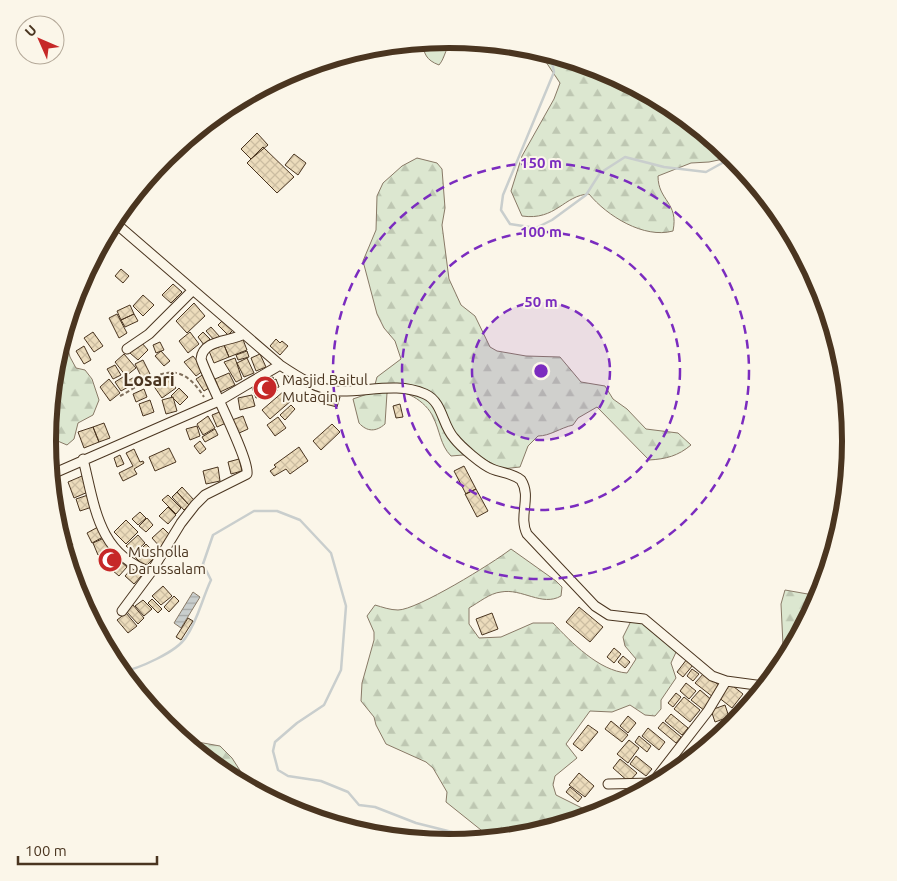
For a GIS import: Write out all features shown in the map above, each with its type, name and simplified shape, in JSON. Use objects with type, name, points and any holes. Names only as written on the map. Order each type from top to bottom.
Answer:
[{"type":"street","points":[[119,227],[280,365],[303,380],[339,391],[396,387],[427,395],[439,407],[448,430],[461,446],[491,469],[521,480],[525,489],[523,522],[527,534],[595,606],[609,615],[644,619],[704,670],[726,681],[756,685]]},
{"type":"street","points":[[127,349],[149,334],[192,291]]},
{"type":"street","points":[[122,611],[152,572],[181,523],[195,505],[205,495],[247,474],[241,451],[204,367],[202,354],[208,346],[214,343],[236,338],[244,334]]},
{"type":"street","points":[[57,472],[82,459],[219,401],[280,365]]},
{"type":"street","points":[[82,459],[99,522],[108,540],[133,565],[152,572]]},
{"type":"street","points":[[672,763],[726,681]]},
{"type":"street","points":[[608,784],[639,784]]},
{"type":"path","points":[[120,396],[169,371],[181,373],[200,390],[206,399],[206,406]]},
{"type":"green space","points":[[424,48],[448,48],[439,65],[428,59]]},
{"type":"green space","points":[[544,60],[599,77],[645,100],[688,129],[722,159],[691,163],[658,176],[661,191],[673,214],[673,231],[662,233],[638,229],[606,210],[589,194],[580,195],[552,212],[543,215],[534,217],[522,216],[511,191],[522,156],[554,99],[560,83]]},
{"type":"green space","points":[[417,158],[437,163],[442,169],[445,208],[442,225],[449,279],[461,305],[475,316],[490,347],[497,351],[526,356],[560,357],[581,382],[605,386],[613,399],[627,409],[646,429],[678,433],[691,445],[671,456],[649,460],[597,407],[578,418],[573,425],[547,435],[538,436],[528,446],[520,467],[502,469],[475,454],[451,456],[442,442],[430,411],[420,401],[407,394],[393,391],[387,393],[385,424],[382,427],[372,430],[365,428],[359,423],[353,399],[373,392],[377,377],[401,359],[395,341],[384,328],[377,314],[363,261],[376,230],[377,196],[383,183],[402,166]]},
{"type":"green space","points":[[67,346],[76,368],[85,370],[92,379],[99,400],[93,415],[78,423],[74,439],[67,445],[56,440],[56,415]]},
{"type":"green space","points":[[511,549],[556,581],[562,587],[561,596],[554,599],[539,599],[509,591],[488,596],[469,608],[469,624],[479,638],[501,637],[533,623],[553,623],[577,647],[596,661],[606,667],[627,673],[636,659],[625,646],[623,637],[631,621],[643,623],[677,650],[671,663],[676,678],[661,700],[661,709],[655,716],[645,715],[630,705],[612,712],[590,711],[566,744],[577,758],[555,776],[553,785],[556,795],[584,809],[594,806],[575,813],[525,826],[483,832],[446,802],[447,792],[433,768],[426,762],[386,744],[374,717],[361,701],[362,683],[374,640],[374,632],[367,616],[375,605],[398,610],[408,608],[437,594]]},
{"type":"green space","points":[[785,590],[810,594],[784,645],[783,645],[781,604]]},
{"type":"green space","points":[[196,742],[220,746],[232,758],[243,775]]},
{"type":"shaded area","points":[[193,592],[200,597],[181,628],[174,623]]},
{"type":"building","points":[[257,133],[268,145],[251,159],[241,149]]},
{"type":"building","points":[[263,147],[294,177],[277,193],[247,163]]},
{"type":"building","points":[[294,154],[306,163],[298,175],[285,165]]},
{"type":"building","points":[[121,269],[129,276],[123,283],[115,276]]},
{"type":"building","points":[[173,284],[182,292],[171,303],[162,295]]},
{"type":"building","points":[[143,295],[154,305],[143,316],[133,306]]},
{"type":"building","points":[[194,303],[205,316],[187,333],[176,321]]},
{"type":"building","points":[[130,305],[134,314],[121,320],[117,311]]},
{"type":"building","points":[[117,314],[127,333],[119,338],[109,318]]},
{"type":"building","points":[[134,314],[138,321],[125,327],[121,320]]},
{"type":"building","points":[[223,320],[233,330],[228,335],[218,325]]},
{"type":"building","points":[[211,327],[220,337],[215,341],[206,331]]},
{"type":"building","points":[[93,332],[103,346],[94,352],[84,338]]},
{"type":"building","points":[[190,332],[199,344],[188,353],[179,341]]},
{"type":"building","points":[[203,332],[210,339],[204,345],[198,337]]},
{"type":"building","points":[[242,337],[247,350],[229,357],[224,345]]},
{"type":"building","points":[[276,339],[288,346],[280,355],[270,346]]},
{"type":"building","points":[[141,342],[148,350],[138,360],[130,353]]},
{"type":"building","points":[[160,342],[164,350],[156,353],[153,345]]},
{"type":"building","points":[[224,345],[229,357],[214,363],[209,351]]},
{"type":"building","points":[[84,346],[91,360],[84,364],[76,351]]},
{"type":"building","points":[[161,351],[170,361],[164,366],[155,356]]},
{"type":"building","points":[[247,351],[249,357],[238,360],[236,355]]},
{"type":"building","points":[[124,354],[136,368],[126,376],[115,362]]},
{"type":"building","points":[[260,354],[266,367],[256,371],[251,358]]},
{"type":"building","points":[[193,356],[204,370],[196,376],[184,362]]},
{"type":"building","points":[[235,358],[242,379],[236,382],[224,362]]},
{"type":"building","points":[[247,358],[254,373],[244,377],[237,363]]},
{"type":"building","points":[[143,360],[150,374],[142,378],[135,364]]},
{"type":"building","points":[[115,365],[121,375],[113,379],[107,369]]},
{"type":"building","points":[[229,373],[235,385],[220,392],[215,379]]},
{"type":"building","points":[[204,374],[212,386],[204,391],[196,379]]},
{"type":"building","points":[[166,375],[176,388],[162,398],[153,385]]},
{"type":"building","points":[[137,376],[141,382],[131,387],[127,381]]},
{"type":"building","points":[[123,377],[128,387],[121,391],[115,382]]},
{"type":"building","name":"Masjid Baitul Mutaqin","points":[[273,377],[274,380],[276,379],[279,387],[276,388],[277,391],[256,398],[251,385]]},
{"type":"building","points":[[109,379],[120,393],[110,401],[100,387]]},
{"type":"building","points":[[179,388],[188,397],[180,405],[171,396]]},
{"type":"building","points":[[144,389],[147,397],[136,402],[133,394]]},
{"type":"building","points":[[284,391],[292,400],[270,419],[262,410]]},
{"type":"building","points":[[320,392],[340,397],[337,407],[317,402]]},
{"type":"building","points":[[252,395],[255,406],[240,410],[238,398]]},
{"type":"building","points":[[173,397],[177,411],[166,414],[162,400]]},
{"type":"building","points":[[150,400],[154,412],[143,416],[139,404]]},
{"type":"building","points":[[400,404],[403,417],[396,418],[393,406]]},
{"type":"building","points":[[291,405],[295,409],[285,420],[280,415]]},
{"type":"building","points":[[222,411],[226,423],[217,427],[212,415]]},
{"type":"building","points":[[208,416],[215,428],[203,435],[197,424]]},
{"type":"building","points":[[243,416],[248,429],[237,434],[232,420]]},
{"type":"building","points":[[278,417],[286,428],[275,436],[267,425]]},
{"type":"building","points":[[104,423],[110,438],[99,442],[93,427]]},
{"type":"building","points":[[332,424],[340,432],[321,450],[313,441]]},
{"type":"building","points":[[197,426],[200,436],[190,440],[186,429]]},
{"type":"building","points":[[93,427],[99,442],[84,448],[78,432]]},
{"type":"building","points":[[215,429],[218,435],[205,442],[202,437]]},
{"type":"building","points":[[200,441],[206,449],[200,454],[194,446]]},
{"type":"building","points":[[299,447],[308,461],[290,474],[286,469],[274,476],[270,471],[276,467],[274,465]]},
{"type":"building","points":[[169,448],[176,462],[155,471],[149,457]]},
{"type":"building","points":[[134,449],[140,462],[143,461],[144,463],[134,469],[137,474],[123,481],[119,473],[133,466],[126,453]]},
{"type":"building","points":[[120,455],[124,464],[117,467],[114,458]]},
{"type":"building","points":[[239,459],[242,471],[231,474],[228,462]]},
{"type":"building","points":[[464,466],[476,489],[466,494],[454,471]]},
{"type":"building","points":[[218,467],[220,481],[206,484],[203,471]]},
{"type":"building","points":[[82,476],[88,492],[74,498],[68,482]]},
{"type":"building","points":[[182,487],[194,500],[189,505],[177,492]]},
{"type":"building","points":[[476,489],[488,511],[477,517],[465,494]]},
{"type":"building","points":[[177,492],[189,505],[184,510],[172,497]]},
{"type":"building","points":[[88,495],[92,507],[80,511],[76,499]]},
{"type":"building","points":[[168,495],[181,508],[176,514],[162,500]]},
{"type":"building","points":[[168,507],[176,515],[168,524],[159,516]]},
{"type":"building","points":[[140,512],[146,518],[138,525],[132,519]]},
{"type":"building","points":[[147,518],[153,525],[146,532],[139,526]]},
{"type":"building","points":[[126,520],[138,532],[126,544],[114,532]]},
{"type":"building","points":[[98,527],[103,537],[92,543],[87,533]]},
{"type":"building","points":[[163,528],[171,536],[160,547],[152,538]]},
{"type":"building","points":[[138,535],[145,543],[134,553],[126,546]]},
{"type":"building","points":[[104,538],[109,550],[98,555],[93,543]]},
{"type":"building","points":[[146,544],[157,555],[145,567],[134,556]]},
{"type":"building","name":"Musholla Darussalam","points":[[110,552],[118,561],[110,568],[102,560]]},
{"type":"building","points":[[120,561],[127,567],[119,576],[112,570]]},
{"type":"building","points":[[133,567],[142,575],[134,584],[125,576]]},
{"type":"building","points":[[163,586],[172,596],[161,605],[152,596]]},
{"type":"building","points":[[174,596],[179,601],[169,612],[164,607]]},
{"type":"building","points":[[152,599],[162,609],[158,613],[148,603]]},
{"type":"building","points":[[143,600],[152,609],[144,616],[135,606]]},
{"type":"building","points":[[133,605],[144,618],[138,624],[126,611]]},
{"type":"building","points":[[579,607],[603,627],[590,642],[566,622]]},
{"type":"building","points":[[126,613],[137,626],[128,633],[117,620]]},
{"type":"building","points":[[492,613],[498,629],[482,635],[476,619]]},
{"type":"building","points":[[188,618],[193,621],[181,640],[176,637]]},
{"type":"building","points":[[614,648],[621,654],[614,663],[607,657]]},
{"type":"building","points":[[623,656],[630,662],[625,668],[618,662]]},
{"type":"building","points":[[687,659],[693,665],[683,677],[677,672]]},
{"type":"building","points":[[692,669],[699,674],[693,681],[687,676]]},
{"type":"building","points":[[704,673],[721,687],[713,697],[695,683]]},
{"type":"building","points":[[686,683],[696,691],[689,699],[680,691]]},
{"type":"building","points":[[729,683],[743,694],[732,708],[718,697]]},
{"type":"building","points":[[700,690],[713,701],[705,711],[691,700]]},
{"type":"building","points":[[676,693],[681,697],[673,707],[668,703]]},
{"type":"building","points":[[684,697],[700,710],[690,722],[674,709]]},
{"type":"building","points":[[725,705],[728,716],[715,722],[711,710]]},
{"type":"building","points":[[671,714],[688,728],[682,735],[665,721]]},
{"type":"building","points":[[628,716],[636,723],[628,733],[620,726]]},
{"type":"building","points":[[611,721],[628,735],[622,742],[605,729]]},
{"type":"building","points":[[663,722],[681,737],[676,743],[658,728]]},
{"type":"building","points":[[588,725],[598,732],[582,751],[573,744]]},
{"type":"building","points":[[648,728],[665,742],[659,750],[642,736]]},
{"type":"building","points":[[639,736],[651,746],[647,752],[635,742]]},
{"type":"building","points":[[629,740],[639,748],[628,763],[617,754]]},
{"type":"building","points":[[636,756],[652,769],[646,776],[630,764]]},
{"type":"building","points":[[620,759],[637,773],[629,782],[613,768]]},
{"type":"building","points":[[579,773],[594,786],[585,797],[569,785]]},
{"type":"building","points":[[570,787],[582,797],[578,802],[566,792]]},
{"type":"waterway","points":[[552,62],[554,72],[503,195],[501,210],[510,224],[536,228],[552,220],[586,195],[600,173],[625,157],[664,167],[706,172],[725,162]]},
{"type":"waterway","points":[[129,669],[166,654],[186,637],[194,624],[211,580],[203,564],[213,535],[254,511],[277,511],[300,520],[331,553],[346,606],[341,670],[324,705],[297,723],[275,742],[273,751],[278,770],[288,776],[321,781],[348,792],[359,805],[375,807],[416,823],[458,834]]},
{"type":"place","name":"Masjid Baitul Mutaqin","points":[[265,388]]},
{"type":"place","name":"Musholla Darussalam","points":[[110,560]]},
{"type":"district","name":"Losari","points":[[149,379]]}]
